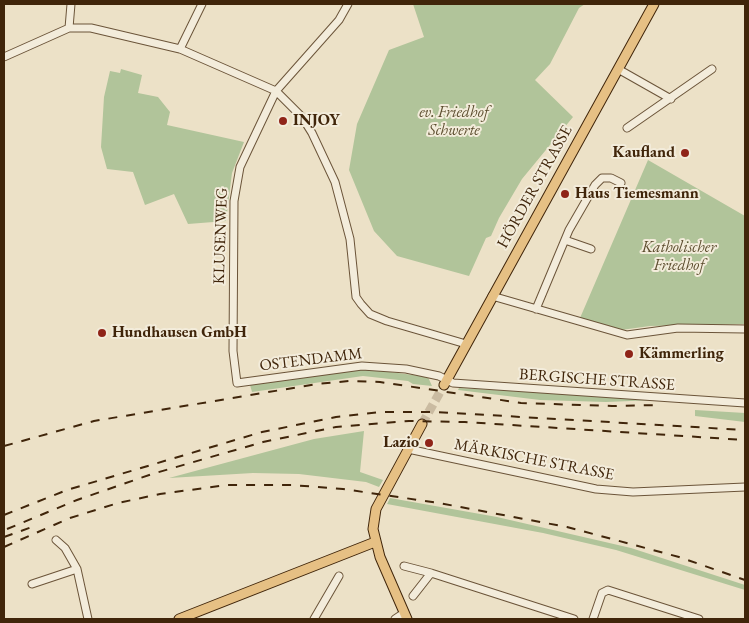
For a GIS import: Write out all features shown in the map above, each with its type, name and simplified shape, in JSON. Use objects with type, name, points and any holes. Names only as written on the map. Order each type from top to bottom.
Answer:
[{"type":"main road","name":"HÖRDER STRASSE","points":[[445,383],[654,4]]},
{"type":"main road","points":[[406,616],[375,542],[373,529],[376,509],[422,424]]},
{"type":"main road","points":[[181,619],[375,542]]},
{"type":"street","points":[[69,28],[70,4]]},
{"type":"street","points":[[180,49],[202,4]]},
{"type":"street","name":"KLUSENWEG","points":[[237,383],[233,351],[235,184],[250,144],[276,91],[339,20],[348,4]]},
{"type":"street","points":[[4,57],[69,28],[91,28],[180,49],[276,91],[302,117],[312,133],[335,182],[350,240],[356,297],[361,304],[370,314],[387,321],[466,344]]},
{"type":"street","points":[[618,69],[671,99]]},
{"type":"street","points":[[627,128],[712,69]]},
{"type":"street","points":[[536,309],[581,205],[602,178],[611,178],[621,183]]},
{"type":"street","points":[[565,240],[591,249]]},
{"type":"street","points":[[492,296],[627,335],[678,328],[745,329]]},
{"type":"street","name":"OSTENDAMM","points":[[237,383],[362,366],[406,369],[439,376],[445,383]]},
{"type":"street","name":"BERGISCHE STRASSE","points":[[445,383],[745,403]]},
{"type":"street","name":"MÄRKISCHE STRASSE","points":[[408,450],[596,489],[636,492],[745,487]]},
{"type":"street","points":[[56,540],[65,548],[77,569],[88,619]]},
{"type":"street","points":[[404,566],[574,619]]},
{"type":"street","points":[[32,584],[77,569]]},
{"type":"street","points":[[413,596],[431,573]]},
{"type":"street","points":[[314,619],[339,576]]},
{"type":"street","points":[[593,619],[602,593],[608,590],[699,619]]},
{"type":"street","points":[[395,619],[406,616]]},
{"type":"green space","name":"ev. Friedhof Schwerte","points":[[413,4],[585,4],[579,8],[550,64],[535,80],[573,117],[522,179],[499,218],[491,236],[486,238],[469,276],[397,256],[374,231],[349,170],[357,124],[389,50],[424,37]]},
{"type":"green space","points":[[121,69],[142,75],[138,93],[158,97],[170,112],[167,125],[244,142],[232,173],[226,221],[188,224],[174,194],[145,205],[133,172],[107,169],[101,147],[104,97],[110,71],[120,73]]},
{"type":"green space","name":"Katholischer Friedhof","points":[[648,160],[745,216],[745,324],[650,326],[621,330],[580,318]]},
{"type":"green space","points":[[345,370],[375,370],[428,377],[432,386],[413,384],[408,381],[363,376],[252,392],[250,385]]},
{"type":"green space","points":[[459,388],[656,400],[606,402],[540,400],[458,390]]},
{"type":"green space","points":[[695,410],[745,413],[745,422],[695,416]]},
{"type":"green space","points":[[364,431],[360,472],[383,480],[379,487],[366,482],[299,474],[253,473],[169,478],[314,439]]},
{"type":"green space","points":[[390,498],[497,517],[631,548],[745,585],[745,590],[616,550],[543,533],[387,504]]},
{"type":"tunnel","points":[[422,424],[444,385]]},
{"type":"railway","points":[[4,446],[94,421],[317,384],[349,381],[380,382],[521,403],[612,406],[661,405]]},
{"type":"railway","points":[[4,515],[67,490],[262,432],[336,417],[380,412],[436,412],[745,430]]},
{"type":"railway","points":[[7,529],[77,500],[152,474],[263,442],[336,427],[409,421],[465,422],[745,440]]},
{"type":"railway","points":[[4,547],[70,518],[118,503],[160,494],[227,485],[292,485],[343,489],[439,503],[567,527],[679,557],[745,580]]},
{"type":"railway","points":[[4,537],[32,527]]},
{"type":"place","name":"INJOY","points":[[283,121]]},
{"type":"place","name":"Kaufland","points":[[685,153]]},
{"type":"place","name":"Haus Tiemesmann","points":[[565,194]]},
{"type":"place","name":"Hundhausen GmbH","points":[[102,333]]},
{"type":"place","name":"Kämmerling","points":[[629,354]]},
{"type":"place","name":"Lazio","points":[[429,443]]}]
